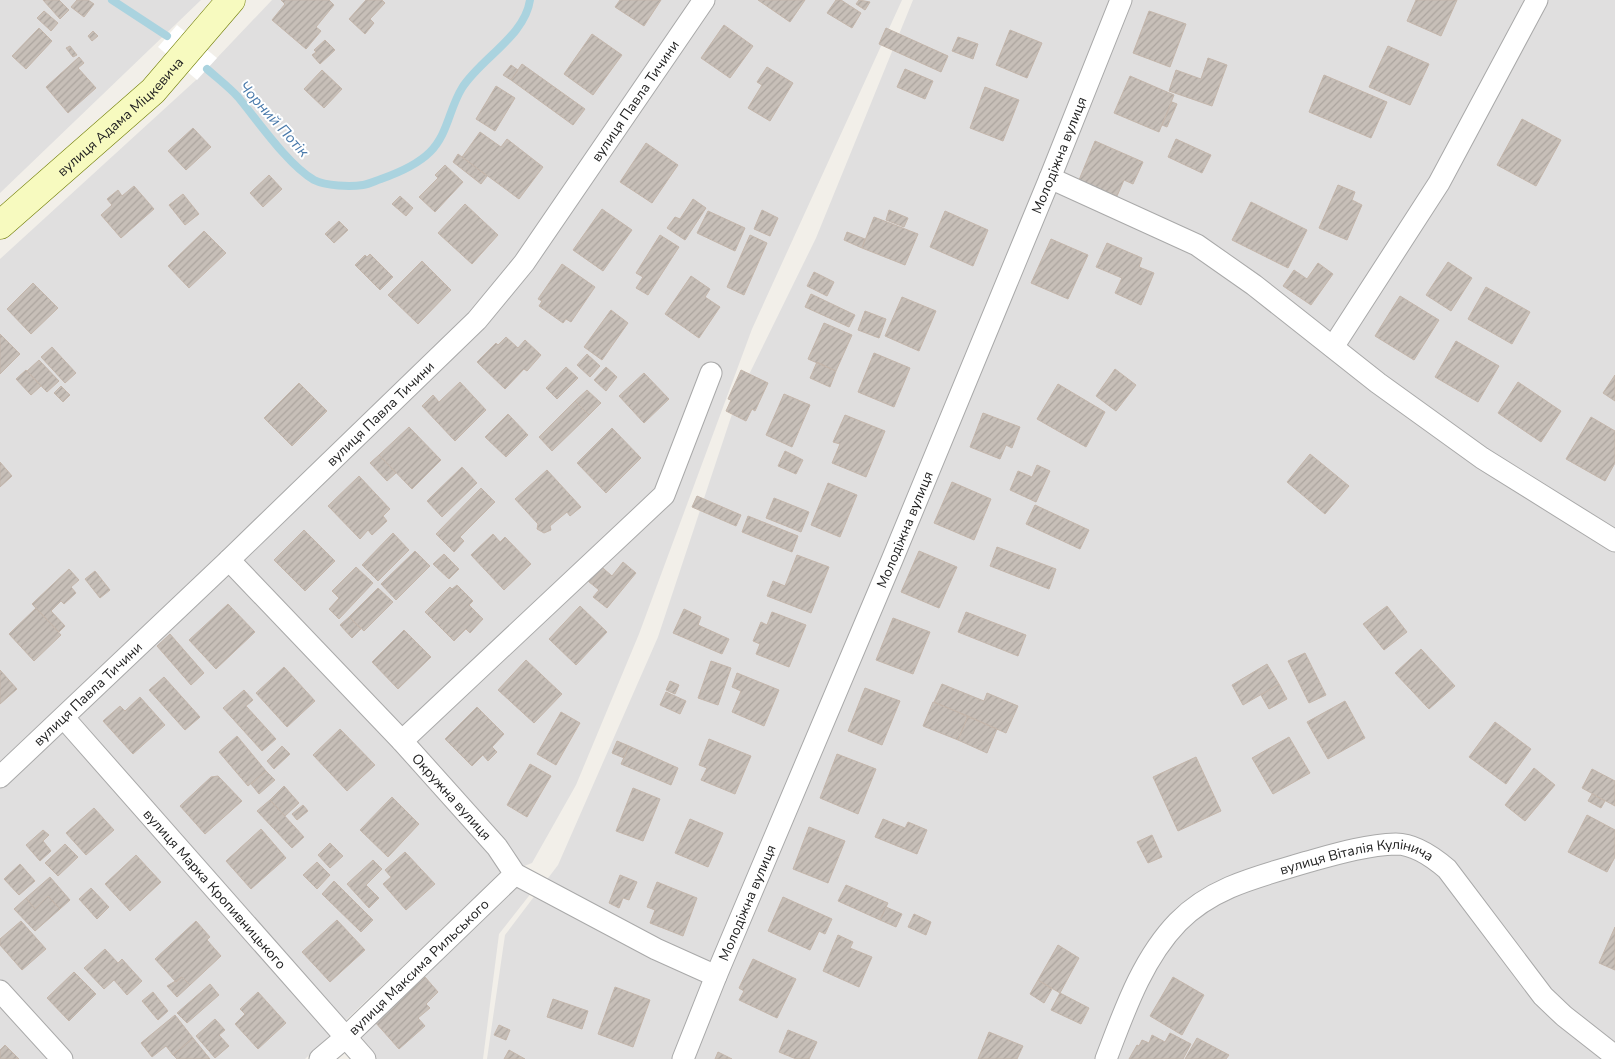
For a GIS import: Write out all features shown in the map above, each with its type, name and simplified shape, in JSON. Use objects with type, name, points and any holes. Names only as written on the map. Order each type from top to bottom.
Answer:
[{"type":"street","name":"вулиця Адама Міцкевича","points":[[0,224],[132,110],[178,64],[231,0]]},
{"type":"street","name":"вулиця Павла Тичини","points":[[0,777],[229,560],[477,320],[524,263],[704,0]]},
{"type":"street","name":"Молодіжна вулиця","points":[[683,1059],[1050,178],[1122,0]]},
{"type":"street","points":[[1333,348],[1439,183],[1537,0]]},
{"type":"street","points":[[1050,178],[1197,245],[1254,285],[1378,384],[1482,458],[1615,541]]},
{"type":"street","points":[[402,741],[664,495],[710,373]]},
{"type":"street","name":"Окружна вулиця","points":[[229,560],[402,741],[497,847],[515,874],[656,949],[716,976]]},
{"type":"street","name":"вулиця Марка Кропивницького","points":[[64,718],[364,1059]]},
{"type":"street","name":"вулиця Віталія Кулінича","points":[[1106,1059],[1122,1017],[1148,965],[1176,924],[1198,904],[1249,879],[1339,853],[1396,844],[1430,855],[1446,868],[1543,996],[1564,1016],[1615,1056]]},
{"type":"street","name":"вулиця Максима Рильського","points":[[320,1059],[346,1037],[515,874]]},
{"type":"street","points":[[0,991],[62,1059]]},
{"type":"shaded area","points":[[0,0],[201,0],[0,193]]},
{"type":"shaded area","points":[[272,0],[902,0],[752,329],[639,634],[576,785],[532,863],[496,877],[305,1059],[0,1059],[0,259],[196,80]]},
{"type":"shaded area","points":[[913,0],[1615,0],[1615,1059],[487,1059],[505,935],[558,865],[658,637],[737,399],[816,238]]},
{"type":"shaded area","points":[[509,887],[523,888],[532,892],[499,934],[483,1059],[374,1059],[354,1037]]},
{"type":"pier","points":[[177,25],[217,58],[197,80],[158,47]]},
{"type":"building","points":[[43,0],[59,0],[69,10],[60,19]]},
{"type":"building","points":[[77,0],[88,0],[94,4],[84,17],[71,7]]},
{"type":"building","points":[[281,0],[329,0],[334,5],[316,27],[321,31],[306,49],[272,20],[285,4]]},
{"type":"building","points":[[366,0],[382,0],[385,3],[370,19],[374,23],[365,34],[349,19]]},
{"type":"building","points":[[620,0],[661,0],[644,26],[615,7]]},
{"type":"building","points":[[758,0],[805,0],[790,22]]},
{"type":"building","points":[[836,0],[841,0],[861,13],[852,28],[827,13]]},
{"type":"building","points":[[859,0],[870,2],[865,10],[856,4]]},
{"type":"building","points":[[1416,0],[1457,0],[1441,36],[1407,21]]},
{"type":"building","points":[[44,11],[58,23],[51,31],[37,18]]},
{"type":"building","points":[[1149,11],[1186,24],[1170,67],[1133,53]]},
{"type":"building","points":[[724,25],[753,46],[730,78],[701,58]]},
{"type":"building","points":[[39,28],[52,41],[26,69],[12,56]]},
{"type":"building","points":[[886,28],[948,56],[941,72],[879,44]]},
{"type":"building","points":[[1010,30],[1042,43],[1027,78],[996,65]]},
{"type":"building","points":[[93,31],[98,36],[92,41],[88,36]]},
{"type":"building","points":[[592,34],[622,55],[593,95],[564,74]]},
{"type":"building","points":[[958,37],[978,44],[973,59],[952,51]]},
{"type":"building","points":[[325,40],[335,50],[320,64],[312,55],[316,52],[314,50]]},
{"type":"building","points":[[70,46],[77,55],[73,57],[66,48]]},
{"type":"building","points":[[1388,46],[1429,64],[1410,105],[1369,87]]},
{"type":"building","points":[[79,57],[84,63],[78,68],[96,88],[68,113],[46,87]]},
{"type":"building","points":[[1208,58],[1227,65],[1212,106],[1169,91],[1176,70],[1201,79]]},
{"type":"building","points":[[522,64],[585,109],[573,125],[511,80]]},
{"type":"building","points":[[511,65],[518,70],[511,80],[503,75]]},
{"type":"building","points":[[767,67],[793,83],[770,121],[748,108],[762,85],[757,82]]},
{"type":"building","points":[[905,69],[933,81],[925,99],[897,87]]},
{"type":"building","points":[[322,70],[342,89],[324,108],[304,89]]},
{"type":"building","points":[[1324,75],[1387,102],[1371,138],[1309,112]]},
{"type":"building","points":[[1130,76],[1174,95],[1159,132],[1114,113]]},
{"type":"building","points":[[496,86],[515,98],[495,131],[476,119]]},
{"type":"building","points":[[985,87],[1019,100],[1003,141],[970,128]]},
{"type":"building","points":[[1172,102],[1177,104],[1167,127],[1162,125]]},
{"type":"building","points":[[1522,119],[1561,140],[1536,186],[1497,165]]},
{"type":"building","points":[[193,128],[211,147],[186,170],[168,151]]},
{"type":"building","points":[[480,132],[501,147],[507,139],[543,167],[519,199],[462,157]]},
{"type":"building","points":[[1176,139],[1211,155],[1202,173],[1168,157]]},
{"type":"building","points":[[1095,141],[1143,162],[1133,184],[1124,180],[1117,196],[1079,180]]},
{"type":"building","points":[[646,143],[678,165],[652,203],[620,182]]},
{"type":"building","points":[[458,154],[487,176],[481,184],[453,162]]},
{"type":"building","points":[[445,165],[463,182],[435,212],[419,197],[438,178],[435,175]]},
{"type":"building","points":[[269,175],[282,189],[263,207],[250,193]]},
{"type":"building","points":[[1338,185],[1355,192],[1352,200],[1362,205],[1347,240],[1319,228]]},
{"type":"building","points":[[134,186],[154,209],[121,238],[101,215],[112,205],[107,199],[118,190],[122,196]]},
{"type":"building","points":[[183,194],[199,214],[185,225],[169,205]]},
{"type":"building","points":[[400,196],[413,208],[406,216],[392,204]]},
{"type":"building","points":[[693,199],[706,208],[685,240],[667,228],[675,217],[680,219]]},
{"type":"building","points":[[1251,202],[1307,230],[1288,268],[1232,240]]},
{"type":"building","points":[[465,204],[498,235],[472,264],[438,233]]},
{"type":"building","points":[[602,209],[632,230],[603,271],[573,250]]},
{"type":"building","points":[[762,210],[778,218],[770,236],[754,229]]},
{"type":"building","points":[[889,210],[908,218],[904,227],[886,220]]},
{"type":"building","points":[[708,211],[745,228],[735,251],[697,233]]},
{"type":"building","points":[[945,211],[988,230],[973,266],[930,247]]},
{"type":"building","points":[[874,217],[918,234],[905,265],[862,248]]},
{"type":"building","points":[[339,221],[348,230],[334,243],[325,234]]},
{"type":"building","points":[[204,231],[226,253],[189,288],[168,266]]},
{"type":"building","points":[[847,232],[865,239],[862,248],[844,240]]},
{"type":"building","points":[[660,235],[679,247],[648,295],[636,288],[643,277],[636,273]]},
{"type":"building","points":[[750,235],[767,243],[744,295],[727,287]]},
{"type":"building","points":[[1051,239],[1088,255],[1068,299],[1031,283]]},
{"type":"building","points":[[1107,243],[1142,258],[1139,267],[1154,273],[1141,305],[1115,293],[1122,278],[1096,267]]},
{"type":"building","points":[[370,254],[393,277],[380,290],[355,265],[365,255],[367,257]]},
{"type":"building","points":[[422,261],[451,290],[418,324],[388,295]]},
{"type":"building","points":[[1448,262],[1472,278],[1451,311],[1426,295]]},
{"type":"building","points":[[1318,263],[1333,274],[1311,305],[1283,286],[1294,270],[1307,279]]},
{"type":"building","points":[[562,264],[595,287],[571,322],[566,319],[563,323],[539,306],[542,301],[538,299]]},
{"type":"building","points":[[814,272],[834,282],[827,296],[807,286]]},
{"type":"building","points":[[691,276],[710,289],[705,297],[720,307],[699,338],[665,314]]},
{"type":"building","points":[[33,283],[58,308],[31,334],[7,309]]},
{"type":"building","points":[[1486,287],[1530,312],[1512,344],[1468,319]]},
{"type":"building","points":[[811,294],[855,315],[849,327],[805,307]]},
{"type":"building","points":[[1400,296],[1439,320],[1414,360],[1375,336]]},
{"type":"building","points":[[902,297],[936,311],[919,351],[885,336]]},
{"type":"building","points":[[611,310],[628,323],[602,360],[584,347]]},
{"type":"building","points":[[865,311],[886,319],[879,338],[858,330]]},
{"type":"building","points":[[824,323],[852,335],[836,371],[808,359]]},
{"type":"building","points":[[0,334],[20,354],[0,374]]},
{"type":"building","points":[[506,337],[518,348],[525,340],[541,355],[527,371],[524,369],[505,389],[477,362],[496,343],[498,345]]},
{"type":"building","points":[[1456,341],[1499,366],[1478,402],[1435,377]]},
{"type":"building","points":[[52,347],[76,373],[65,383],[41,357]]},
{"type":"building","points":[[874,353],[910,368],[894,407],[858,392]]},
{"type":"building","points":[[587,354],[600,366],[590,377],[577,365]]},
{"type":"building","points":[[39,360],[59,381],[47,392],[27,371]]},
{"type":"building","points":[[817,362],[836,371],[830,387],[810,378]]},
{"type":"building","points":[[566,367],[578,378],[557,399],[546,388]]},
{"type":"building","points":[[606,367],[617,377],[606,391],[594,380]]},
{"type":"building","points":[[1115,369],[1136,385],[1116,411],[1096,396]]},
{"type":"building","points":[[26,370],[41,386],[31,395],[16,379]]},
{"type":"building","points":[[741,370],[768,383],[755,411],[752,409],[746,421],[726,411],[731,400],[728,399]]},
{"type":"building","points":[[644,373],[669,399],[644,423],[619,396]]},
{"type":"building","points":[[1615,375],[1615,401],[1603,393]]},
{"type":"building","points":[[460,382],[486,410],[455,441],[422,406],[433,395],[439,402]]},
{"type":"building","points":[[1518,382],[1561,411],[1541,442],[1498,413]]},
{"type":"building","points":[[299,383],[327,411],[292,446],[264,418]]},
{"type":"building","points":[[1058,384],[1105,412],[1086,447],[1037,419]]},
{"type":"building","points":[[61,386],[70,395],[63,402],[54,393]]},
{"type":"building","points":[[587,390],[601,403],[589,415],[575,401]]},
{"type":"building","points":[[784,394],[810,405],[792,447],[766,435]]},
{"type":"building","points":[[575,401],[589,415],[552,451],[539,437]]},
{"type":"building","points":[[983,413],[1020,427],[1012,448],[1006,445],[1000,459],[970,447]]},
{"type":"building","points":[[508,414],[528,435],[506,457],[485,437]]},
{"type":"building","points":[[845,415],[885,431],[866,477],[832,463],[840,444],[833,442]]},
{"type":"building","points":[[1591,417],[1615,431],[1615,463],[1605,481],[1566,459]]},
{"type":"building","points":[[409,427],[441,460],[412,489],[379,455]]},
{"type":"building","points":[[612,428],[641,458],[606,493],[577,463]]},
{"type":"building","points":[[785,451],[803,460],[796,474],[778,466]]},
{"type":"building","points":[[1310,454],[1349,486],[1325,514],[1287,482]]},
{"type":"building","points":[[379,455],[396,473],[387,481],[370,463]]},
{"type":"building","points":[[0,462],[12,476],[0,487]]},
{"type":"building","points":[[1037,465],[1050,471],[1036,502],[1010,490],[1018,471],[1032,477]]},
{"type":"building","points":[[462,467],[477,483],[442,517],[427,501]]},
{"type":"building","points":[[547,470],[581,507],[570,516],[567,512],[550,526],[551,530],[544,533],[537,529],[538,524],[515,499]]},
{"type":"building","points":[[359,476],[390,509],[383,516],[387,521],[372,535],[368,530],[360,539],[328,506]]},
{"type":"building","points":[[952,482],[991,499],[974,540],[934,523]]},
{"type":"building","points":[[828,483],[857,495],[840,537],[811,525]]},
{"type":"building","points":[[481,488],[495,502],[460,537],[464,541],[454,552],[436,534]]},
{"type":"building","points":[[697,496],[741,515],[736,526],[692,507]]},
{"type":"building","points":[[774,498],[809,512],[801,532],[766,518]]},
{"type":"building","points":[[1035,505],[1089,530],[1080,549],[1026,524]]},
{"type":"building","points":[[748,516],[798,536],[792,552],[742,532]]},
{"type":"building","points":[[304,530],[335,561],[305,591],[274,560]]},
{"type":"building","points":[[393,533],[409,550],[378,581],[362,565]]},
{"type":"building","points":[[493,534],[500,542],[505,537],[531,564],[504,590],[471,555]]},
{"type":"building","points":[[997,547],[1056,569],[1049,589],[990,566]]},
{"type":"building","points":[[415,551],[430,566],[396,600],[381,584]]},
{"type":"building","points":[[919,551],[957,567],[939,608],[901,592]]},
{"type":"building","points":[[444,554],[459,569],[449,579],[433,564]]},
{"type":"building","points":[[797,555],[829,567],[811,613],[767,596],[773,581],[785,586]]},
{"type":"building","points":[[596,562],[612,576],[623,562],[636,573],[607,608],[593,597],[599,590],[583,577]]},
{"type":"building","points":[[356,567],[373,583],[339,619],[329,609],[339,598],[332,591]]},
{"type":"building","points":[[69,569],[79,580],[71,587],[76,593],[64,604],[61,601],[51,611],[65,626],[59,632],[32,604]]},
{"type":"building","points":[[95,571],[110,590],[100,598],[85,579]]},
{"type":"building","points":[[457,585],[473,601],[469,605],[483,619],[470,633],[466,629],[454,641],[425,612],[450,587],[452,589]]},
{"type":"building","points":[[378,588],[393,602],[364,631],[349,617]]},
{"type":"building","points":[[228,604],[255,632],[216,669],[189,640]]},
{"type":"building","points":[[580,606],[607,632],[576,665],[549,639]]},
{"type":"building","points":[[1387,606],[1407,632],[1384,650],[1363,624]]},
{"type":"building","points":[[36,608],[61,635],[34,661],[9,634]]},
{"type":"building","points":[[684,609],[701,617],[698,625],[729,639],[722,654],[673,633]]},
{"type":"building","points":[[772,612],[806,625],[789,667],[756,654],[760,644],[753,641],[761,622],[767,625]]},
{"type":"building","points":[[966,612],[1026,635],[1018,656],[958,632]]},
{"type":"building","points":[[349,617],[361,629],[352,638],[340,625]]},
{"type":"building","points":[[893,618],[930,632],[913,674],[876,660]]},
{"type":"building","points":[[404,630],[431,657],[398,689],[372,662]]},
{"type":"building","points":[[170,634],[204,673],[191,685],[157,646]]},
{"type":"building","points":[[1421,649],[1455,686],[1429,709],[1395,673]]},
{"type":"building","points":[[1305,653],[1326,695],[1309,703],[1288,661]]},
{"type":"building","points":[[526,660],[562,694],[534,723],[498,690]]},
{"type":"building","points":[[711,661],[731,668],[718,705],[698,698]]},
{"type":"building","points":[[1267,664],[1279,684],[1243,705],[1232,685]]},
{"type":"building","points":[[284,667],[315,701],[287,727],[256,693]]},
{"type":"building","points":[[0,670],[17,689],[0,704]]},
{"type":"building","points":[[737,673],[779,690],[764,726],[732,712],[741,691],[732,687]]},
{"type":"building","points":[[164,677],[200,717],[185,730],[149,690]]},
{"type":"building","points":[[670,681],[679,685],[675,694],[666,690]]},
{"type":"building","points":[[942,684],[984,701],[987,693],[1018,706],[1006,733],[934,702]]},
{"type":"building","points":[[1279,684],[1287,699],[1269,709],[1261,695]]},
{"type":"building","points":[[865,688],[900,701],[882,745],[848,731]]},
{"type":"building","points":[[244,690],[253,700],[246,706],[276,739],[262,751],[223,708]]},
{"type":"building","points":[[666,692],[686,701],[680,714],[660,705]]},
{"type":"building","points":[[140,697],[165,725],[133,754],[103,721],[120,706],[125,711]]},
{"type":"building","points":[[1345,701],[1365,738],[1328,759],[1307,722]]},
{"type":"building","points":[[933,702],[968,716],[958,740],[923,726]]},
{"type":"building","points":[[477,707],[504,734],[492,747],[497,752],[488,761],[483,755],[472,766],[445,739]]},
{"type":"building","points":[[561,712],[580,723],[556,765],[537,754]]},
{"type":"building","points":[[968,716],[997,729],[987,753],[958,740]]},
{"type":"building","points":[[1495,722],[1531,749],[1506,784],[1469,757]]},
{"type":"building","points":[[340,729],[375,765],[347,791],[313,755]]},
{"type":"building","points":[[237,736],[266,771],[248,786],[219,752]]},
{"type":"building","points":[[1289,737],[1310,773],[1273,794],[1252,758]]},
{"type":"building","points":[[709,739],[751,756],[735,794],[701,780],[707,768],[699,765]]},
{"type":"building","points":[[617,741],[629,746],[624,758],[612,753]]},
{"type":"building","points":[[282,746],[290,754],[274,769],[267,761]]},
{"type":"building","points":[[629,746],[678,768],[671,785],[621,764]]},
{"type":"building","points":[[837,754],[876,769],[858,814],[820,798]]},
{"type":"building","points":[[1196,757],[1221,811],[1178,831],[1153,777]]},
{"type":"building","points":[[530,764],[551,776],[527,817],[507,805]]},
{"type":"building","points":[[1534,768],[1555,785],[1525,821],[1505,805]]},
{"type":"building","points":[[1592,769],[1615,781],[1615,806],[1582,788]]},
{"type":"building","points":[[266,771],[275,780],[259,794],[251,784]]},
{"type":"building","points":[[218,776],[242,801],[205,834],[180,806],[211,777]]},
{"type":"building","points":[[284,786],[299,803],[285,816],[270,800]]},
{"type":"building","points":[[633,788],[660,799],[643,841],[616,831]]},
{"type":"building","points":[[1592,794],[1605,801],[1601,808],[1588,801]]},
{"type":"building","points":[[392,797],[419,824],[388,857],[360,830]]},
{"type":"building","points":[[270,800],[304,837],[292,848],[257,811]]},
{"type":"building","points":[[303,805],[308,811],[297,820],[292,814]]},
{"type":"building","points":[[94,808],[114,830],[86,855],[66,833]]},
{"type":"building","points":[[1587,815],[1615,830],[1615,857],[1607,872],[1568,852]]},
{"type":"building","points":[[690,819],[723,833],[708,867],[675,853]]},
{"type":"building","points":[[883,819],[905,828],[908,822],[927,830],[917,854],[875,837]]},
{"type":"building","points":[[809,827],[845,841],[828,883],[793,869]]},
{"type":"building","points":[[261,829],[286,858],[251,889],[226,861]]},
{"type":"building","points":[[43,830],[49,835],[43,841],[51,851],[40,861],[26,845]]},
{"type":"building","points":[[1152,835],[1162,857],[1148,863],[1137,842]]},
{"type":"building","points":[[330,843],[343,856],[330,868],[318,855]]},
{"type":"building","points":[[65,844],[78,857],[58,876],[45,863]]},
{"type":"building","points":[[405,852],[435,884],[406,910],[383,884],[391,877],[385,870]]},
{"type":"building","points":[[136,855],[161,882],[130,911],[105,884]]},
{"type":"building","points":[[373,860],[382,869],[366,885],[379,898],[369,908],[347,884]]},
{"type":"building","points":[[317,862],[330,875],[317,889],[303,875]]},
{"type":"building","points":[[20,864],[35,881],[19,895],[4,879]]},
{"type":"building","points":[[620,875],[637,882],[629,900],[623,898],[619,908],[609,903]]},
{"type":"building","points":[[50,877],[70,900],[60,909],[48,896],[35,909],[26,898]]},
{"type":"building","points":[[334,881],[373,920],[361,932],[322,894]]},
{"type":"building","points":[[657,882],[697,898],[683,936],[650,923],[655,910],[647,907]]},
{"type":"building","points":[[846,885],[888,903],[880,920],[838,901]]},
{"type":"building","points":[[91,888],[109,907],[97,919],[79,899]]},
{"type":"building","points":[[48,896],[60,909],[35,931],[14,909],[26,898],[35,909]]},
{"type":"building","points":[[783,897],[832,919],[825,934],[819,931],[810,950],[768,931]]},
{"type":"building","points":[[886,907],[902,914],[896,927],[880,920]]},
{"type":"building","points":[[914,914],[931,922],[926,935],[908,927]]},
{"type":"building","points":[[337,920],[365,950],[330,982],[302,952]]},
{"type":"building","points":[[21,921],[46,949],[22,970],[0,945],[0,939]]},
{"type":"building","points":[[196,921],[210,937],[207,940],[221,956],[190,985],[182,977],[176,982],[155,959]]},
{"type":"building","points":[[1615,927],[1615,970],[1599,963]]},
{"type":"building","points":[[838,935],[853,942],[850,948],[872,957],[859,987],[823,971]]},
{"type":"building","points":[[1058,945],[1079,958],[1060,993],[1038,980]]},
{"type":"building","points":[[105,949],[118,963],[122,959],[142,981],[127,995],[114,980],[104,989],[84,968]]},
{"type":"building","points":[[753,959],[796,979],[777,1018],[739,1000],[744,991],[739,988]]},
{"type":"building","points":[[74,972],[96,994],[69,1021],[47,998]]},
{"type":"building","points":[[182,977],[190,985],[177,997],[167,986]]},
{"type":"building","points":[[425,977],[438,992],[426,1004],[430,1008],[418,1018],[425,1026],[399,1049],[375,1022]]},
{"type":"building","points":[[1173,977],[1204,995],[1182,1035],[1150,1016]]},
{"type":"building","points":[[1038,980],[1052,989],[1044,1003],[1030,994]]},
{"type":"building","points":[[210,984],[219,995],[187,1023],[177,1013]]},
{"type":"building","points":[[615,987],[650,1000],[633,1047],[598,1034]]},
{"type":"building","points":[[153,992],[168,1011],[158,1020],[142,1001]]},
{"type":"building","points":[[258,992],[286,1023],[258,1049],[235,1024],[245,1014],[240,1009]]},
{"type":"building","points":[[1060,993],[1089,1008],[1081,1024],[1051,1010]]},
{"type":"building","points":[[553,999],[588,1011],[582,1029],[547,1017]]},
{"type":"building","points":[[175,1015],[193,1038],[173,1055],[166,1046],[152,1057],[141,1043]]},
{"type":"building","points":[[215,1019],[225,1030],[219,1035],[229,1046],[215,1058],[196,1036]]},
{"type":"building","points":[[499,1025],[510,1030],[506,1040],[494,1035]]},
{"type":"building","points":[[788,1030],[817,1042],[809,1059],[796,1059],[779,1052]]},
{"type":"building","points":[[989,1032],[1023,1046],[1017,1059],[978,1059]]},
{"type":"building","points":[[1170,1033],[1191,1044],[1183,1059],[1129,1059],[1142,1040],[1149,1043],[1152,1035],[1165,1042]]},
{"type":"building","points":[[193,1038],[210,1059],[177,1059],[173,1055]]},
{"type":"building","points":[[1197,1038],[1229,1055],[1226,1059],[1185,1059]]},
{"type":"building","points":[[5,1045],[19,1059],[0,1059],[0,1050]]},
{"type":"building","points":[[509,1050],[525,1059],[504,1059]]},
{"type":"building","points":[[718,1052],[732,1059],[715,1059]]},
{"type":"waterway","name":"Чорний Потік","points":[[112,0],[167,36]]},
{"type":"waterway","name":"Чорний Потік","points":[[207,69],[238,97],[264,130],[304,173],[314,180],[325,184],[365,185],[407,168],[430,152],[441,137],[462,88],[470,77],[501,47],[520,25],[530,0]]}]
